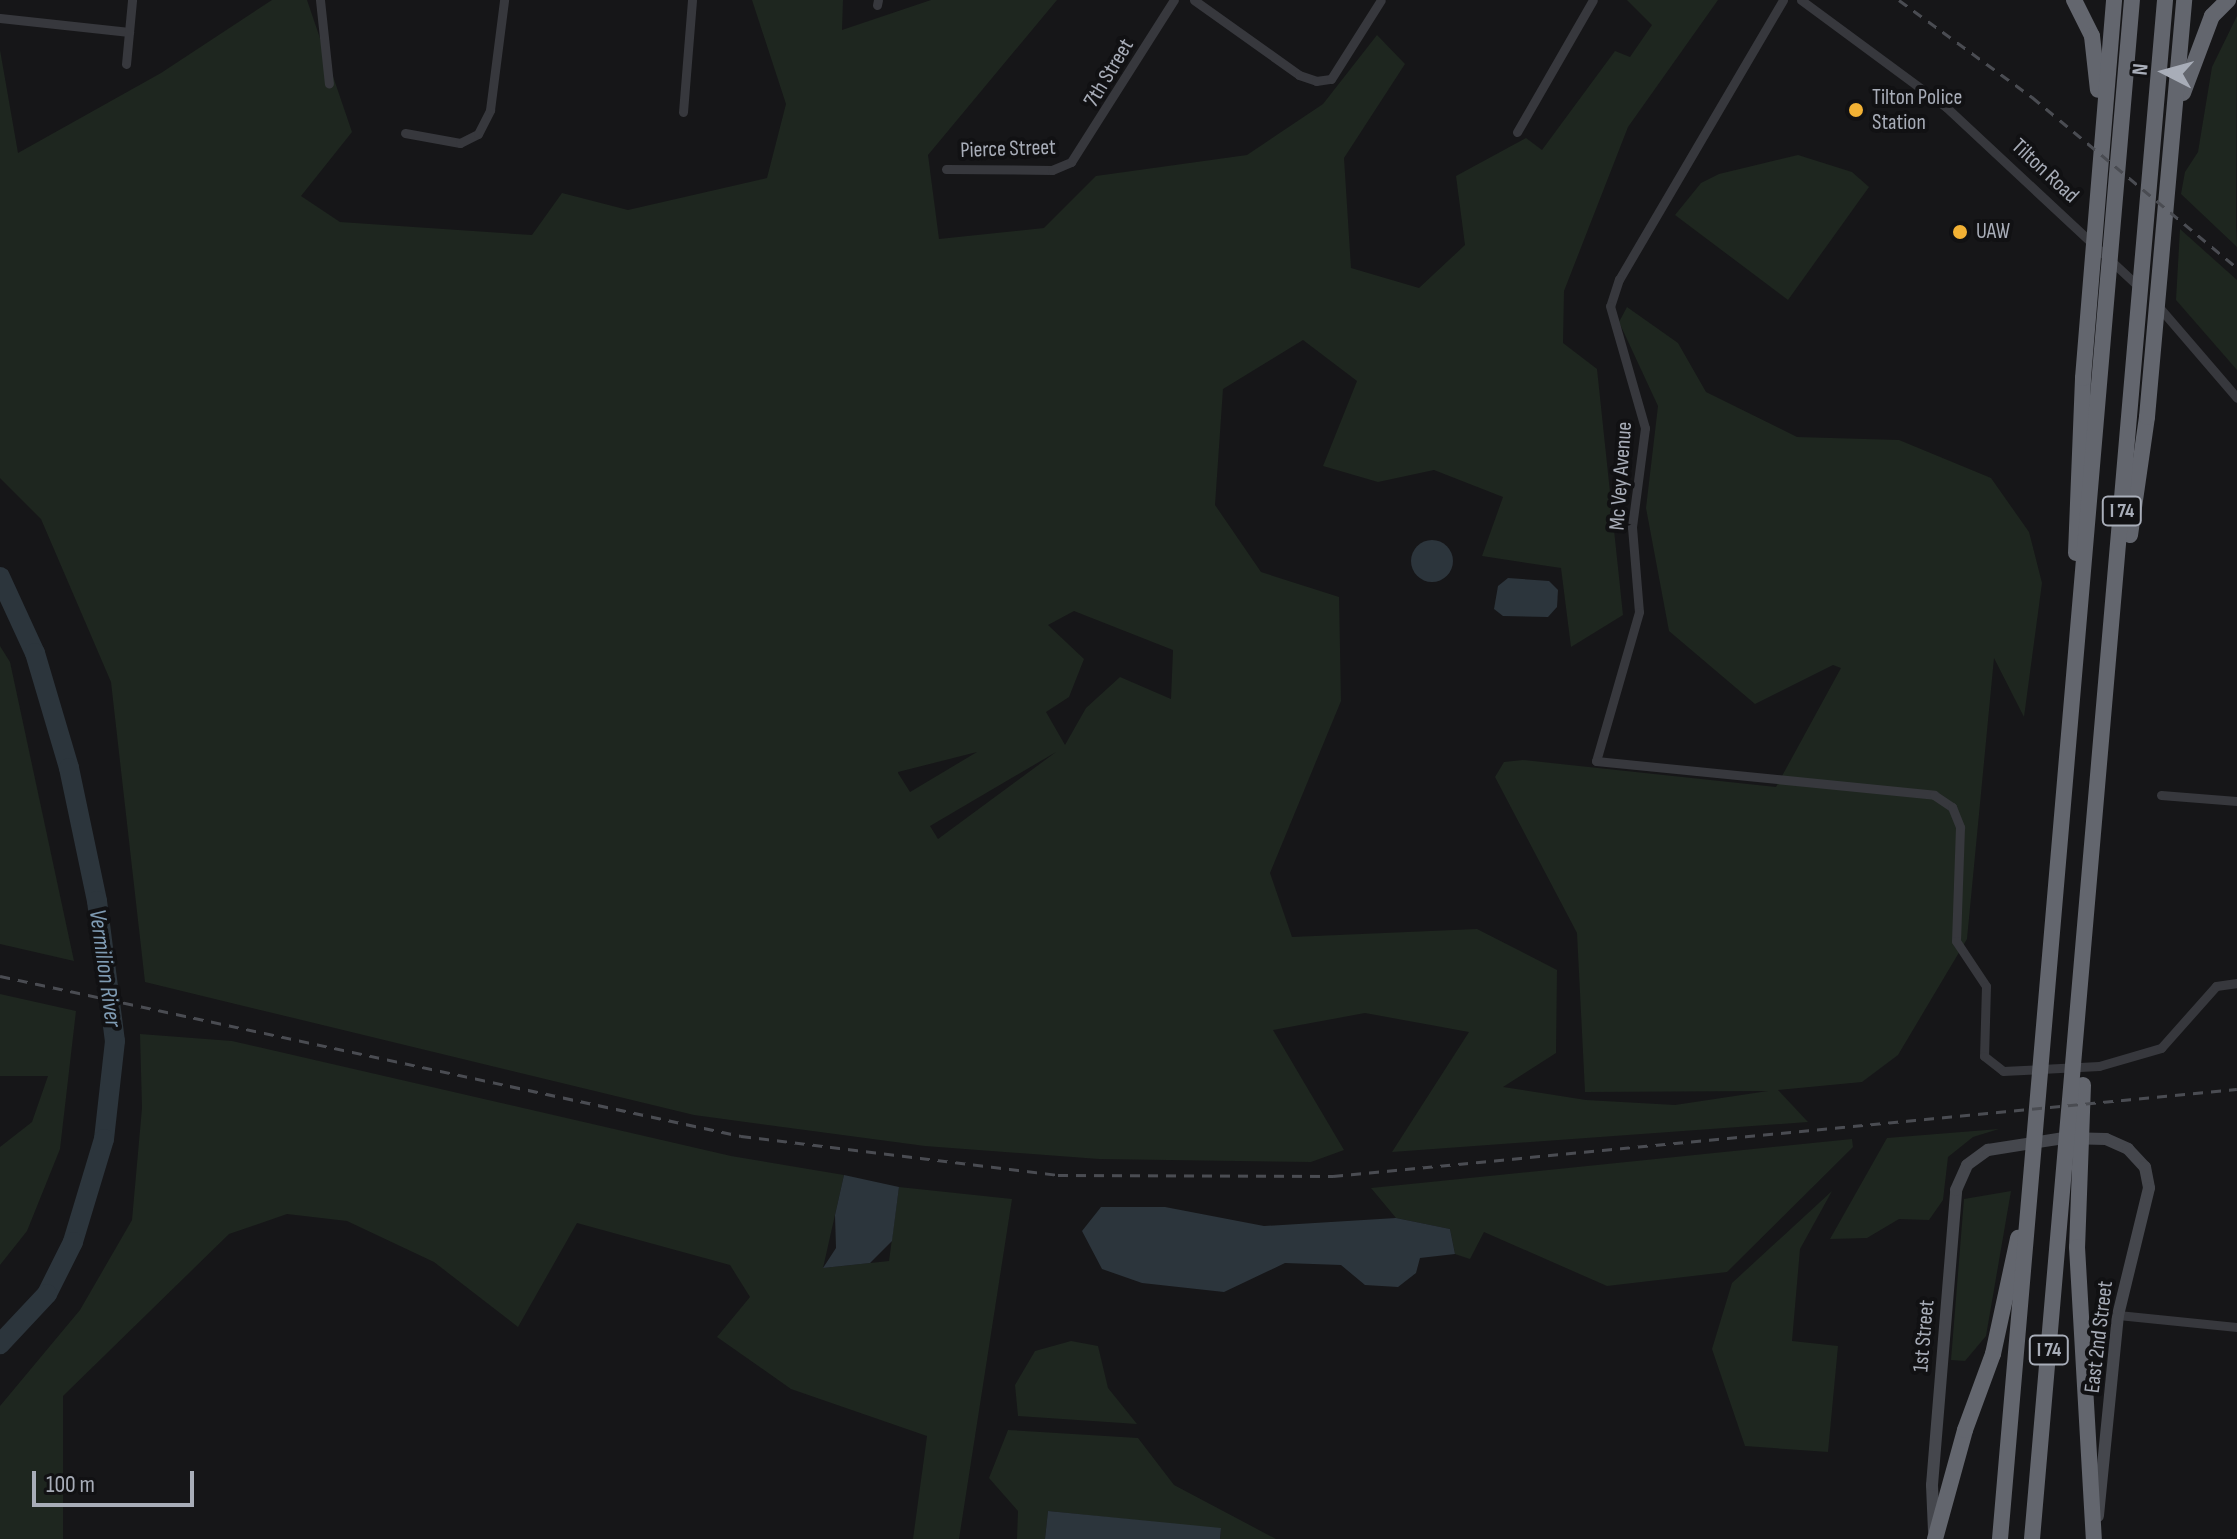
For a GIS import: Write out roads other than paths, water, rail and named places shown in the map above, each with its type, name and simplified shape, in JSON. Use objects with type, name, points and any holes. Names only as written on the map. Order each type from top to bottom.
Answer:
[{"type":"highway","points":[[2074,0],[2092,36],[2102,123]]},
{"type":"highway","points":[[2066,786],[2083,378],[2114,0]]},
{"type":"highway","name":"I 74","points":[[2000,1539],[2048,1015],[2132,0]]},
{"type":"highway","name":"I 74","points":[[2032,1539],[2072,1161],[2092,868],[2165,0]]},
{"type":"highway","points":[[2111,638],[2147,417],[2184,0]]},
{"type":"highway","points":[[2170,149],[2194,55],[2212,16],[2228,0]]},
{"type":"highway","points":[[2072,1161],[2095,1539]]},
{"type":"highway","points":[[1935,1539],[1965,1430],[1997,1339],[2031,1186]]},
{"type":"street","points":[[126,64],[132,0]]},
{"type":"street","points":[[320,0],[329,84]]},
{"type":"street","points":[[405,133],[460,143],[478,134],[490,110],[504,0]]},
{"type":"street","points":[[683,112],[692,0]]},
{"type":"street","name":"7th Street","points":[[1071,162],[1174,0]]},
{"type":"street","points":[[1194,0],[1299,75],[1331,79],[1381,0]]},
{"type":"street","points":[[1517,132],[1593,0]]},
{"type":"street","name":"Mc Vey Avenue","points":[[1783,0],[1619,279],[1610,306],[1645,428],[1632,527],[1639,612],[1596,761],[1934,795],[1952,807],[1960,827],[1956,941],[1986,986],[1984,1056],[1992,1065],[2018,1074],[2099,1066],[2161,1048],[2216,986],[2237,983]]},
{"type":"street","name":"Tilton Road","points":[[1801,0],[1946,107],[2065,214],[2187,337],[2237,398]]},
{"type":"street","points":[[0,18],[129,32]]},
{"type":"street","name":"Pierce Street","points":[[946,169],[1052,170],[1071,162]]},
{"type":"street","points":[[2161,795],[2237,801]]},
{"type":"street","name":"East 2nd Street","points":[[1988,1150],[2064,1138],[2106,1139],[2128,1149],[2145,1167],[2149,1188],[2118,1315],[2095,1539]]},
{"type":"street","name":"1st Street","points":[[1935,1539],[1932,1485],[1956,1190],[1967,1165],[1988,1150]]},
{"type":"street","points":[[2118,1315],[2237,1327]]},
{"type":"waterway","name":"Vermilion River","points":[[0,577],[35,653],[69,768],[97,901],[115,1041],[104,1139],[73,1242],[47,1294],[0,1344]]},
{"type":"railway","points":[[1899,0],[2032,97],[2237,268]]},
{"type":"railway","points":[[0,976],[741,1136],[1058,1175],[1333,1176],[2237,1089]]},
{"type":"place","name":"Tilton Police Station","points":[[1856,110]]},
{"type":"place","name":"UAW","points":[[1960,232]]}]
